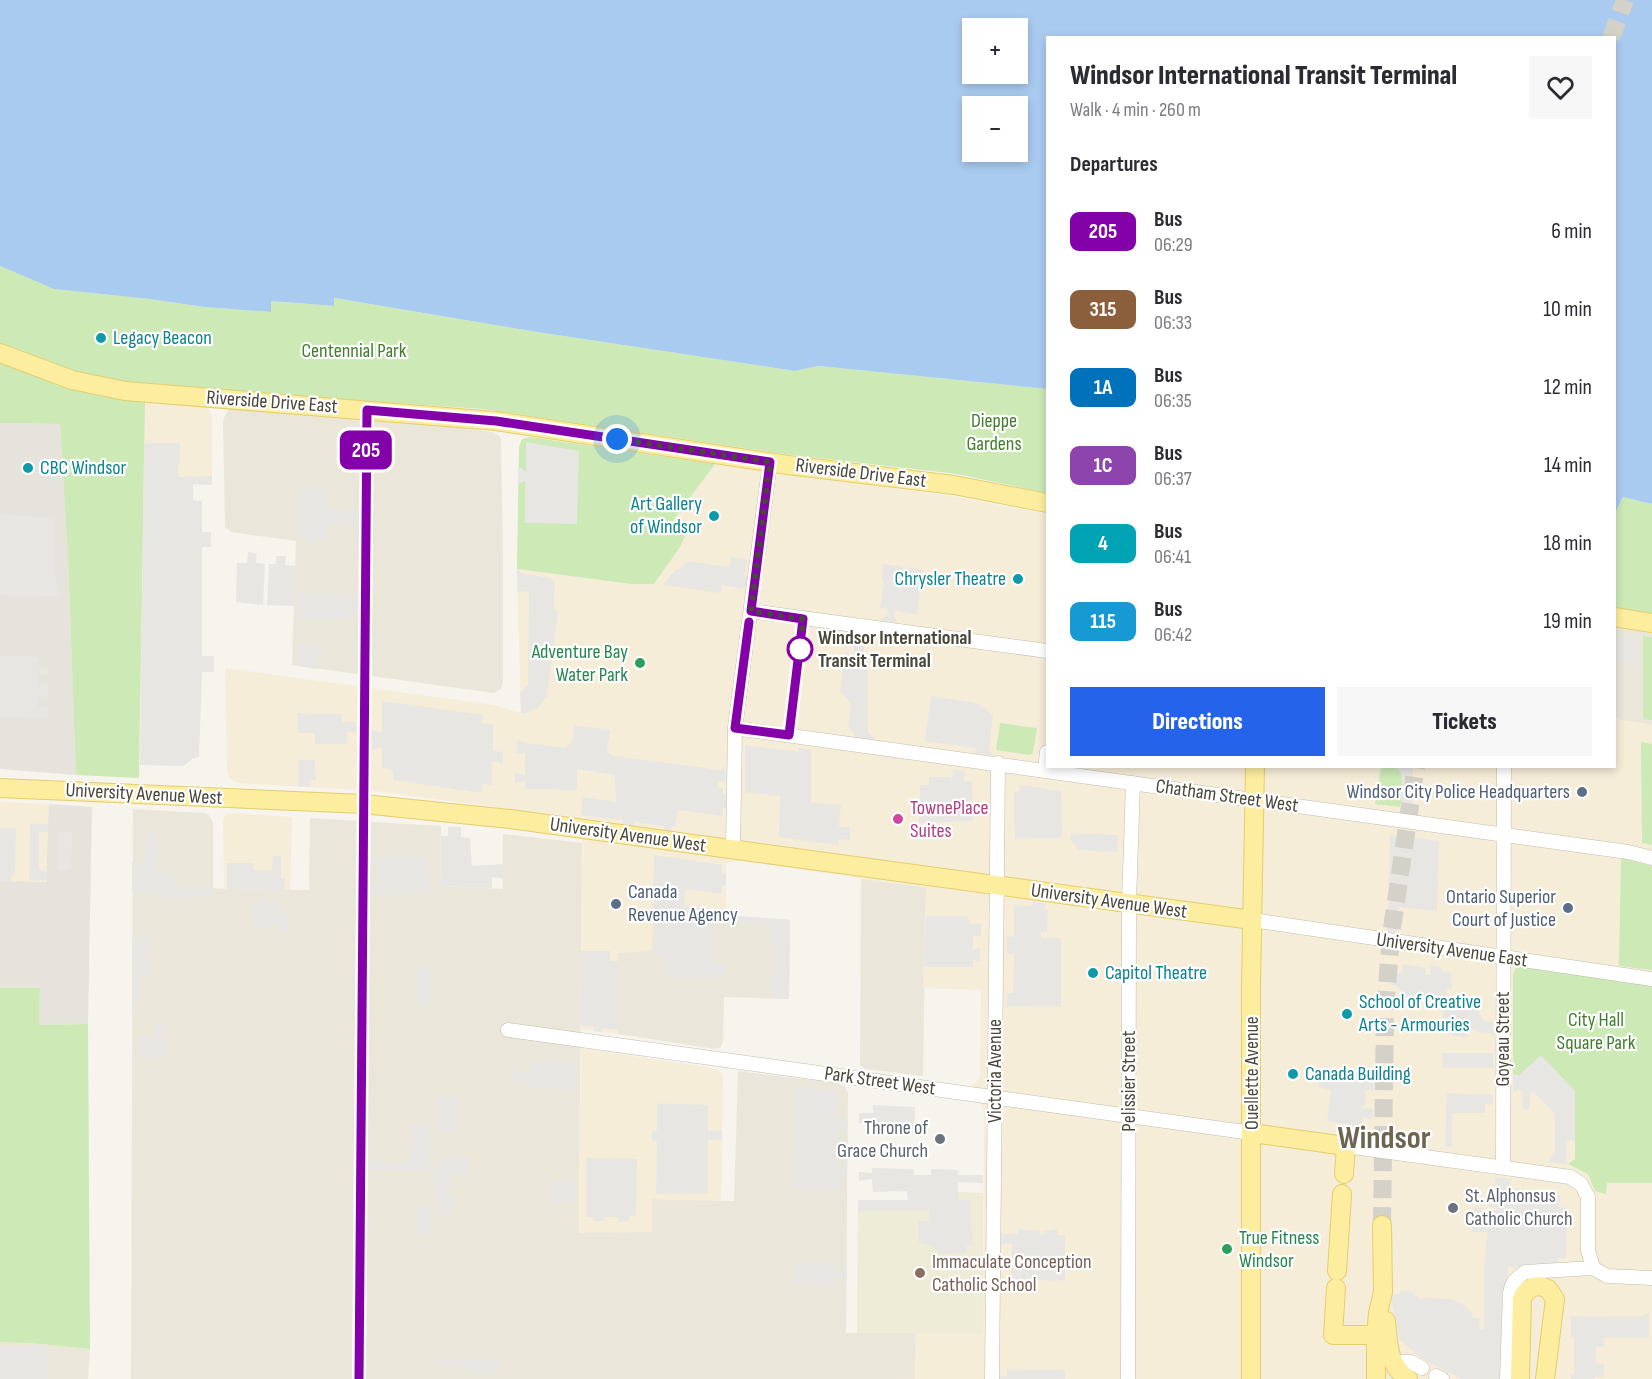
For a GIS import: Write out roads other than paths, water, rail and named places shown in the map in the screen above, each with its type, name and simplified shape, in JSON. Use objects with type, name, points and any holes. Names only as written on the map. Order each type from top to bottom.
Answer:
[{"type":"main road","name":"Riverside Drive East","points":[[0,353],[52,374],[93,386],[125,391],[496,421],[770,462],[943,484],[1046,503]]},
{"type":"main road","points":[[1616,617],[1652,623]]},
{"type":"main road","name":"Ouellette Avenue","points":[[1251,1379],[1252,920],[1255,768]]},
{"type":"main road","name":"University Avenue West","points":[[0,788],[363,804],[510,819],[1252,920]]},
{"type":"main road","points":[[1252,1133],[1346,1146],[1344,1174]]},
{"type":"main road","points":[[1342,1194],[1333,1335],[1376,1335]]},
{"type":"main road","points":[[1382,1225],[1383,1292],[1389,1351],[1398,1371],[1415,1373]]},
{"type":"main road","points":[[1520,1379],[1522,1299],[1529,1289],[1539,1285],[1548,1289],[1555,1299],[1545,1379]]},
{"type":"main road","points":[[1376,1379],[1376,1335],[1383,1292]]},
{"type":"street","points":[[733,849],[735,728],[770,462]]},
{"type":"street","points":[[751,611],[1046,651]]},
{"type":"street","name":"Chatham Street West","points":[[735,728],[1628,852],[1652,858]]},
{"type":"street","points":[[1045,770],[1046,761]]},
{"type":"street","name":"Victoria Avenue","points":[[992,1379],[998,763]]},
{"type":"street","name":"Goyeau Street","points":[[1503,1167],[1504,768]]},
{"type":"street","name":"Pelissier Street","points":[[1128,1379],[1129,903],[1133,783]]},
{"type":"street","name":"University Avenue East","points":[[1252,920],[1652,979]]},
{"type":"street","name":"Park Street West","points":[[508,1030],[1252,1133]]},
{"type":"street","points":[[1346,1146],[1570,1177],[1581,1184],[1588,1197],[1588,1250],[1593,1268]]},
{"type":"street","points":[[1507,1379],[1510,1293],[1516,1278],[1525,1272],[1593,1268],[1607,1276],[1652,1278]]},
{"type":"water","points":[[0,0],[1652,0],[1652,504],[1623,497],[1616,511],[1616,36],[1046,36],[1046,389],[818,366],[795,371],[537,332],[334,298],[334,306],[271,301],[271,312],[204,307],[54,289],[0,266]]},
{"type":"tunnel","points":[[1612,36],[1625,0]]},
{"type":"tunnel","points":[[1382,1225],[1385,1012],[1391,935],[1416,768]]},
{"type":"place","name":"Legacy Beacon","points":[[101,338]]},
{"type":"place","name":"CBC Windsor","points":[[28,468]]},
{"type":"place","name":"Art Gallery of Windsor","points":[[714,516]]},
{"type":"place","name":"Chrysler Theatre","points":[[1018,579]]},
{"type":"place","name":"Windsor International Transit Terminal","points":[[800,649]]},
{"type":"place","name":"Adventure Bay Water Park","points":[[640,663]]},
{"type":"place","name":"Windsor City Police Headquarters","points":[[1582,792]]},
{"type":"place","name":"TownePlace Suites","points":[[898,819]]},
{"type":"place","name":"Canada Revenue Agency","points":[[616,904]]},
{"type":"place","name":"Ontario Superior Court of Justice","points":[[1568,908]]},
{"type":"place","name":"Capitol Theatre","points":[[1093,973]]},
{"type":"place","name":"School of Creative Arts - Armouries","points":[[1347,1014]]},
{"type":"place","name":"Canada Building","points":[[1293,1074]]},
{"type":"place","name":"Throne of Grace Church","points":[[940,1139]]},
{"type":"place","name":"St. Alphonsus Catholic Church","points":[[1453,1208]]},
{"type":"place","name":"True Fitness Windsor","points":[[1227,1249]]},
{"type":"place","name":"Immaculate Conception Catholic School","points":[[920,1273]]},
{"type":"district","name":"Windsor","points":[[1384,1138]]},
{"type":"park label","name":"Centennial Park","points":[[354,351]]},
{"type":"park label","name":"Dieppe Gardens","points":[[994,432]]},
{"type":"park label","name":"City Hall Square Park","points":[[1596,1032]]}]
